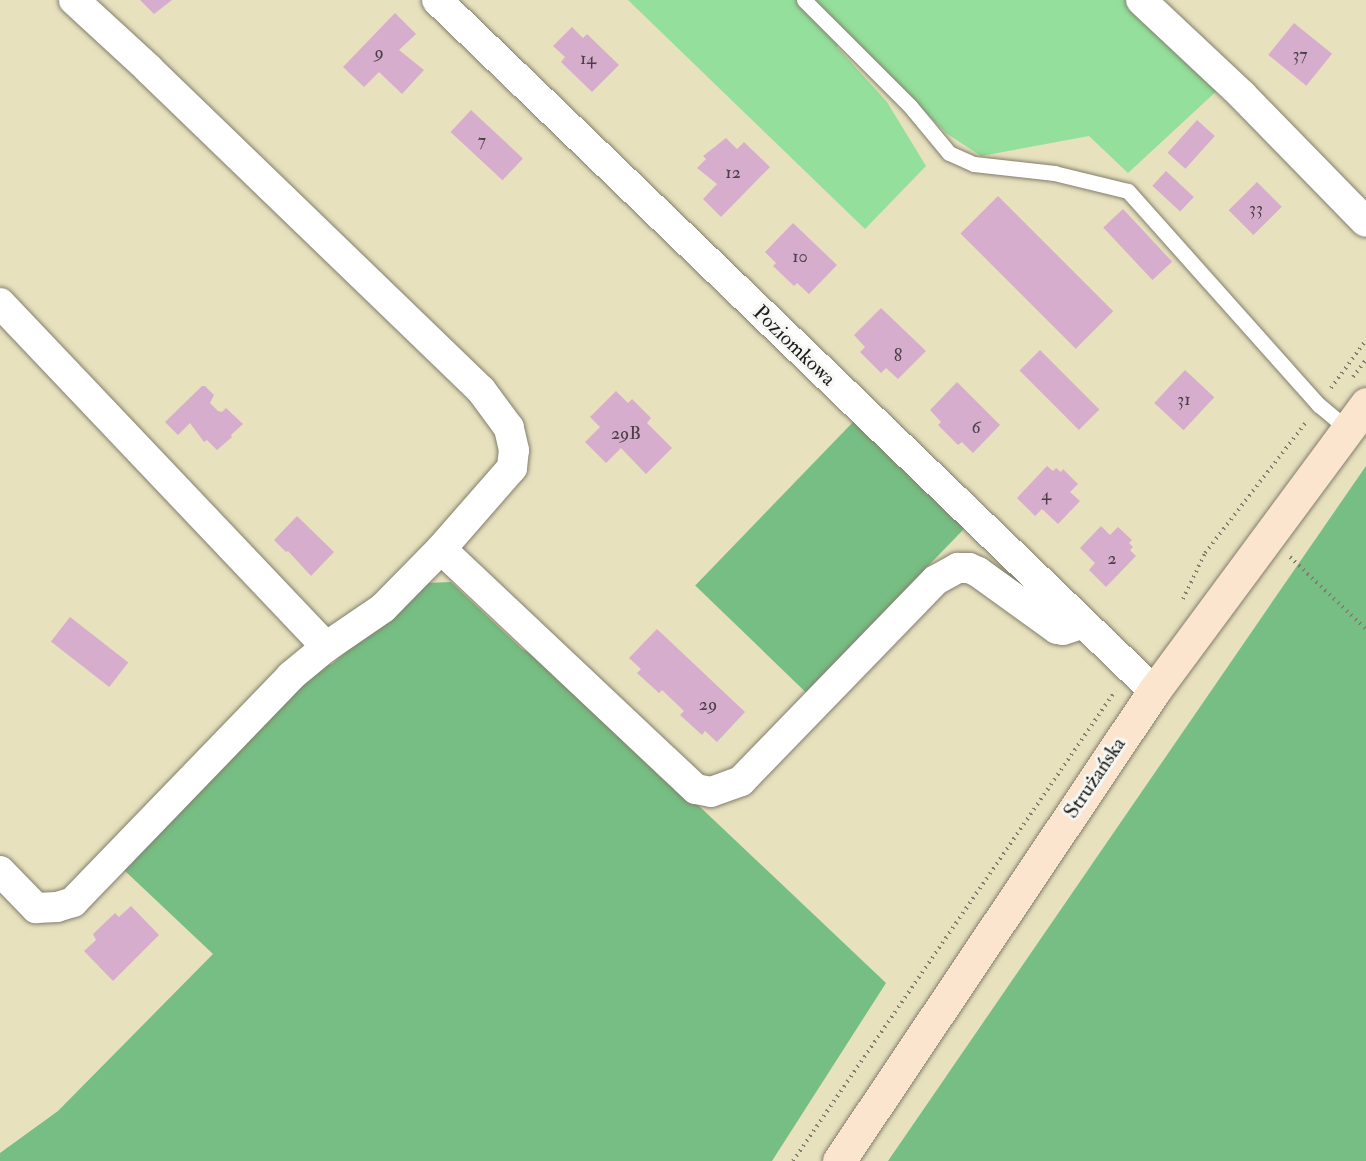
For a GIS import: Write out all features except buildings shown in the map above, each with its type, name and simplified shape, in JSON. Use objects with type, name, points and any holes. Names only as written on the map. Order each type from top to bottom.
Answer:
[{"type":"main road","name":"Strużańska","points":[[839,1161],[1154,691],[1357,417]]},
{"type":"street","points":[[0,871],[36,908],[57,907],[73,902],[291,676],[326,647],[383,608],[441,549],[512,468],[514,450],[509,428],[482,390],[149,69],[74,0]]},
{"type":"street","name":"Poziomkowa","points":[[437,0],[1129,670],[1154,691]]},
{"type":"street","points":[[1141,0],[1242,95],[1366,222]]},
{"type":"street","points":[[0,303],[326,647]]},
{"type":"street","points":[[441,549],[696,789],[711,792],[741,781],[936,580],[958,568],[969,568],[978,572],[1057,629],[1063,630],[1082,624]]},
{"type":"lane","points":[[804,0],[910,106],[949,153],[974,164],[1054,173],[1128,191],[1319,405],[1357,417]]},
{"type":"path","points":[[1181,602],[1205,553],[1366,340]]},
{"type":"path","points":[[1283,550],[1366,629]]},
{"type":"path","points":[[794,1161],[1129,670]]},
{"type":"green space","points":[[628,0],[1127,0],[1221,87],[1128,173],[1089,136],[981,156],[946,133],[848,33],[837,47],[887,102],[926,166],[865,229]]},
{"type":"green space","points":[[855,420],[966,527],[806,692],[695,585]]},
{"type":"green space","points":[[1366,466],[1366,1161],[888,1161],[1279,592]]},
{"type":"green space","points":[[451,582],[522,649],[548,663],[886,983],[772,1161],[0,1161],[0,1153],[58,1111],[213,954],[124,870],[306,672],[332,664],[426,583]]}]
